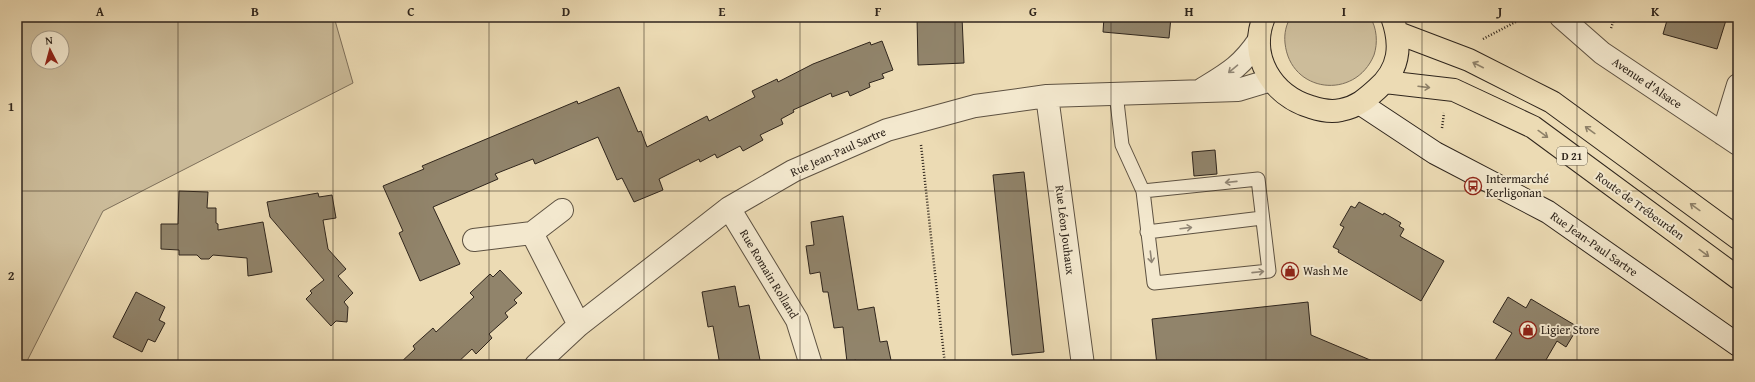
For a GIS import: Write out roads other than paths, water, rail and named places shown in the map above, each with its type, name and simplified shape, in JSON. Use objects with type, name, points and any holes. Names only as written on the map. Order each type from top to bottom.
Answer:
[{"type":"main road","points":[[1264,17],[1260,26],[1260,54],[1270,80],[1283,94],[1300,104],[1320,110],[1340,111],[1361,104],[1385,82],[1394,69],[1398,52],[1395,25]]},
{"type":"main road","name":"D 21","points":[[1395,25],[1470,60],[1552,102],[1738,238]]},
{"type":"main road","name":"Route de Trébeurden","points":[[1385,82],[1454,90],[1533,126],[1738,278]]},
{"type":"street","name":"Avenue d'Alsace","points":[[1561,17],[1602,53],[1730,139]]},
{"type":"street","name":"Rue Jean-Paul Sartre","points":[[1200,90],[1230,73],[1248,57],[1259,40]]},
{"type":"street","name":"Rue Jean-Paul Sartre","points":[[536,365],[579,325],[729,208],[793,171],[887,130],[975,106],[1048,96],[1238,90],[1270,80]]},
{"type":"street","points":[[1730,139],[1738,85]]},
{"type":"street","name":"Rue Léon Jouhaux","points":[[1048,96],[1083,365]]},
{"type":"street","name":"Rue Jean-Paul Sartre","points":[[1361,104],[1435,153],[1548,212],[1738,345]]},
{"type":"street","name":"Rue Romain Rolland","points":[[729,208],[797,320],[811,365]]},
{"type":"street","points":[[474,240],[532,233],[562,210]]},
{"type":"street","points":[[532,233],[579,325]]},
{"type":"lane","points":[[1116,93],[1122,145],[1143,191],[1154,283],[1269,271],[1258,179],[1143,191]]},
{"type":"lane","points":[[1148,232],[1262,218]]},
{"type":"place","name":"Intermarché Kerligonan","points":[[1473,186]]},
{"type":"place","name":"Wash Me","points":[[1290,271]]},
{"type":"place","name":"Ligier Store","points":[[1528,330]]}]
